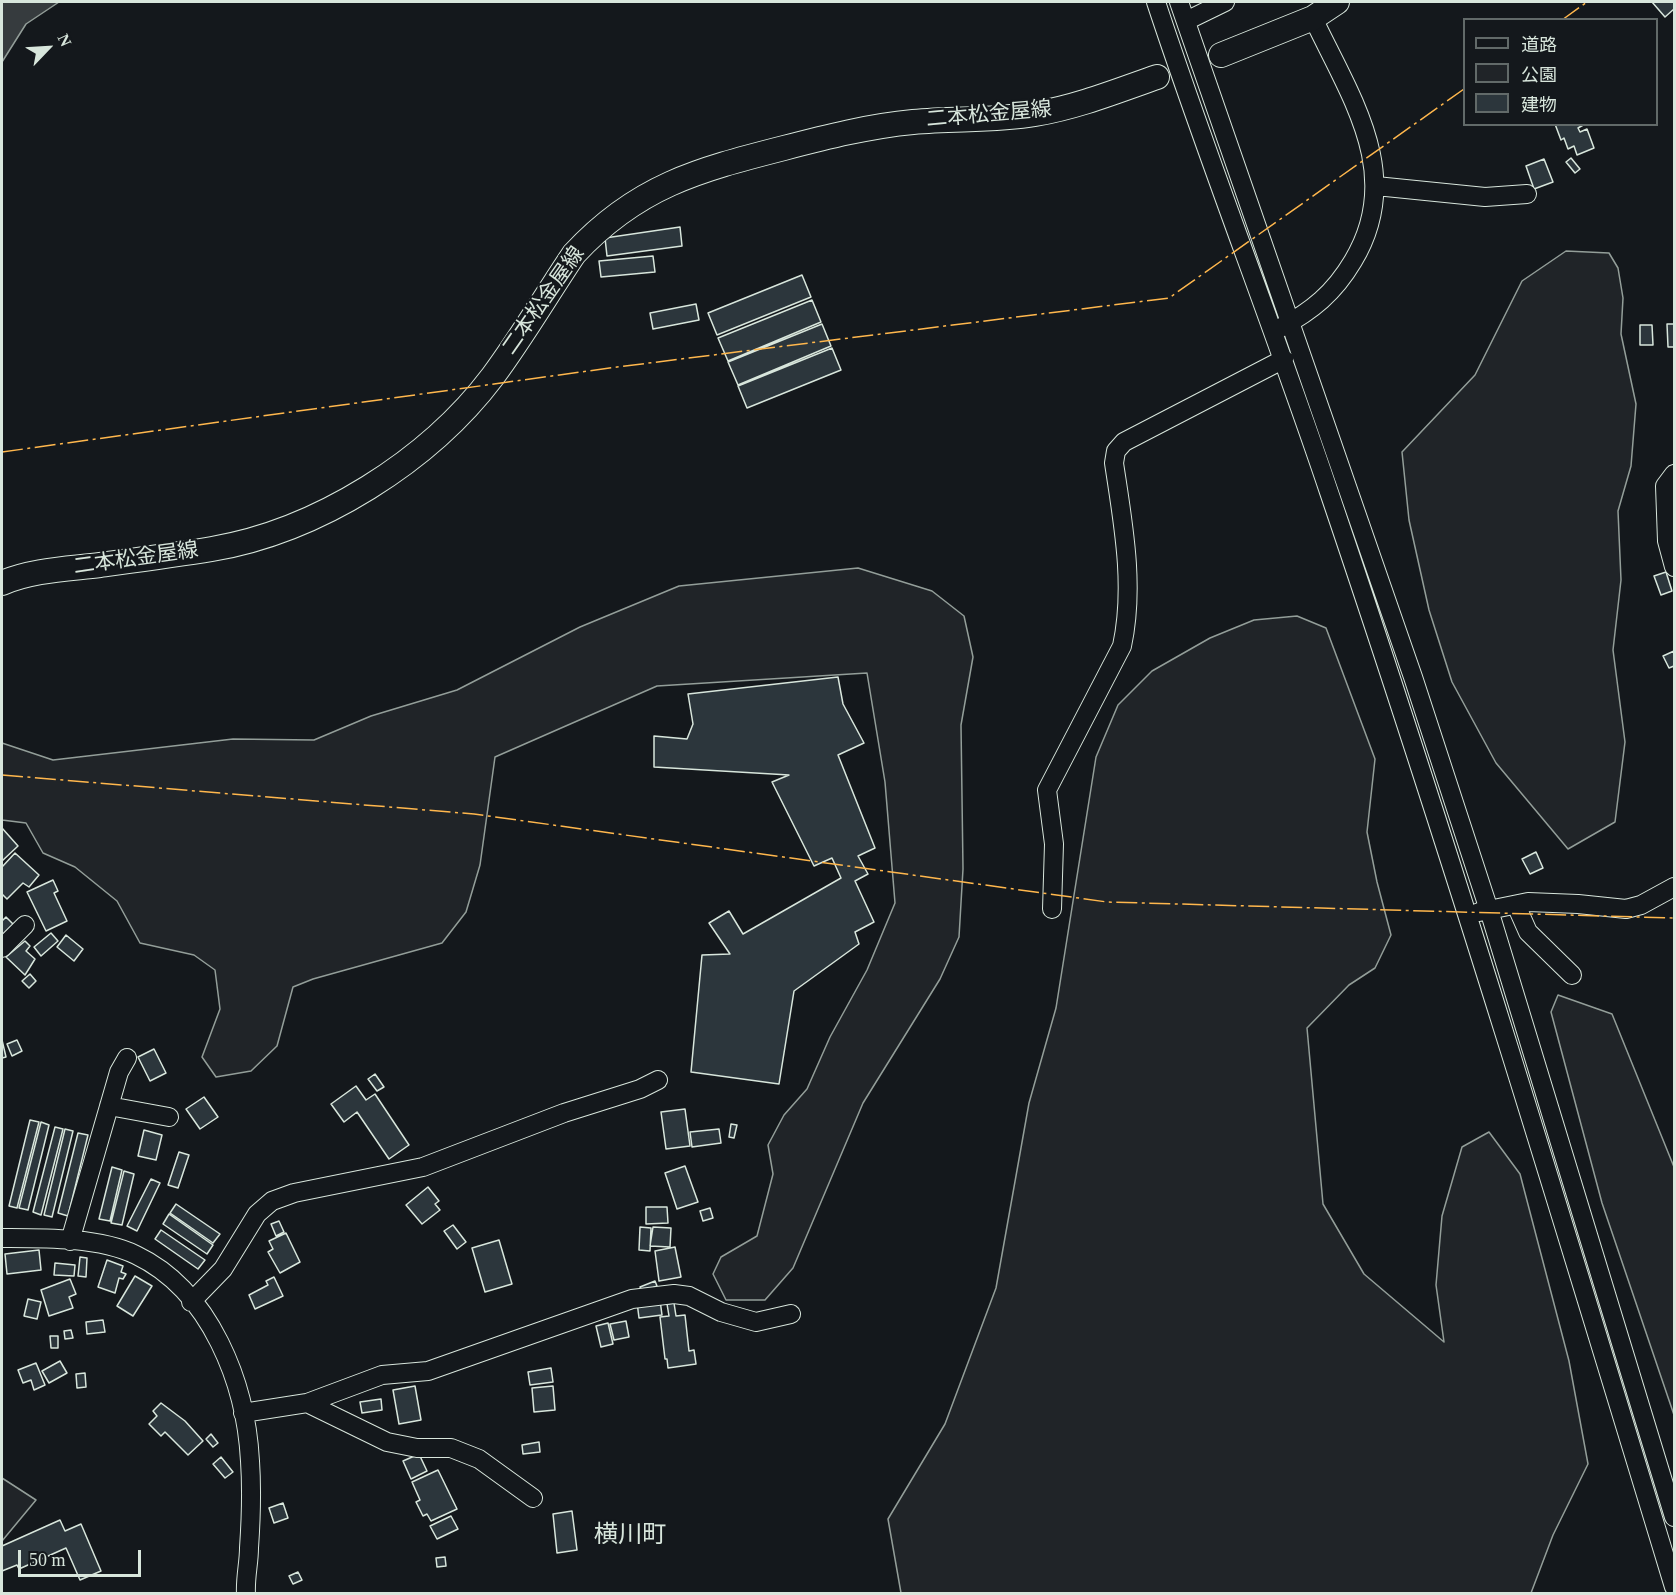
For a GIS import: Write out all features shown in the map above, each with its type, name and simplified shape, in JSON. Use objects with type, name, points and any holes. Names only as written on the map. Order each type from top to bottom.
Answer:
[{"type":"main road","points":[[1221,55],[1313,18],[1338,2]]},
{"type":"main road","name":"二本松金屋線","points":[[2,583],[51,570],[157,558],[233,545],[285,530],[343,503],[418,453],[492,376],[568,263],[588,239],[626,207],[670,182],[725,163],[834,136],[910,122],[1003,118],[1037,114],[1100,98],[1157,77]]},
{"type":"street","points":[[1179,2],[1282,328],[1284,359],[1468,914],[1674,1587]]},
{"type":"street","points":[[1186,21],[1225,2]]},
{"type":"street","points":[[1157,3],[1413,677],[1489,910],[1674,1517]]},
{"type":"street","points":[[1282,328],[1326,299],[1363,245],[1375,206],[1376,186],[1366,135],[1313,18]]},
{"type":"street","points":[[1376,186],[1485,197],[1527,194]]},
{"type":"street","points":[[1052,909],[1054,844],[1047,790],[1122,646],[1128,620],[1125,539],[1114,463],[1116,451],[1124,442],[1284,359]]},
{"type":"street","points":[[1674,474],[1665,486],[1667,541],[1674,567]]},
{"type":"street","points":[[1468,914],[1528,902],[1626,909],[1641,905],[1674,887]]},
{"type":"street","points":[[1516,905],[1528,932],[1572,975]]},
{"type":"street","points":[[2,948],[25,925]]},
{"type":"street","points":[[70,1241],[119,1072],[127,1058]]},
{"type":"street","points":[[191,1302],[223,1269],[257,1214],[272,1202],[294,1193],[423,1167],[564,1113],[640,1089],[658,1080]]},
{"type":"street","points":[[110,1106],[169,1117]]},
{"type":"street","points":[[2,1238],[45,1238],[70,1241],[122,1250],[137,1255],[169,1275],[217,1339],[236,1382],[250,1459],[251,1495],[245,1593]]},
{"type":"street","points":[[243,1413],[307,1403],[382,1375],[428,1371],[465,1360],[502,1343],[632,1299],[674,1294],[689,1296],[721,1312],[756,1322],[791,1314]]},
{"type":"street","points":[[307,1403],[387,1442],[417,1448],[451,1448],[479,1459],[533,1498]]},
{"type":"green space","points":[[1566,251],[1609,253],[1618,268],[1623,298],[1621,334],[1636,404],[1631,466],[1618,511],[1621,580],[1613,650],[1625,742],[1615,822],[1568,849],[1496,763],[1452,682],[1429,610],[1409,520],[1402,452],[1475,375],[1522,281]]},
{"type":"green space","points":[[858,568],[932,591],[964,616],[973,657],[961,725],[963,869],[959,937],[940,979],[863,1103],[793,1268],[765,1300],[726,1300],[713,1274],[721,1257],[757,1236],[773,1174],[768,1145],[784,1115],[807,1089],[830,1037],[867,970],[895,903],[885,782],[867,673],[657,686],[495,757],[480,865],[466,912],[442,943],[313,979],[293,987],[277,1046],[251,1071],[216,1077],[202,1057],[220,1009],[215,970],[194,955],[140,943],[117,901],[75,867],[43,853],[26,823],[2,820],[2,743],[53,760],[233,739],[314,740],[371,716],[457,690],[580,627],[679,586]]},
{"type":"green space","points":[[1297,616],[1326,628],[1375,759],[1367,832],[1391,935],[1375,968],[1349,985],[1307,1028],[1323,1204],[1364,1274],[1444,1342],[1436,1285],[1442,1216],[1462,1147],[1489,1132],[1520,1174],[1569,1361],[1588,1464],[1553,1535],[1531,1593],[901,1593],[888,1519],[945,1424],[996,1288],[1029,1103],[1056,1008],[1096,757],[1118,705],[1152,671],[1210,638],[1254,620]]},
{"type":"green space","points":[[1558,995],[1612,1014],[1674,1167],[1674,1415],[1602,1203],[1551,1012]]},
{"type":"green space","points":[[2,1478],[36,1500],[2,1541]]},
{"type":"shaded area","points":[[2,2],[59,2],[26,24],[2,62]]},
{"type":"building","points":[[1652,2],[1674,2],[1674,9],[1665,17]]},
{"type":"building","points":[[1556,126],[1582,126],[1578,128],[1580,132],[1587,129],[1594,148],[1577,155],[1574,146],[1568,149],[1564,138],[1561,140]]},
{"type":"building","points":[[1571,158],[1580,169],[1575,173],[1566,162]]},
{"type":"building","points":[[1544,159],[1553,182],[1534,189],[1526,166]]},
{"type":"building","points":[[680,227],[682,246],[607,256],[605,238]]},
{"type":"building","points":[[653,256],[655,272],[601,277],[599,261]]},
{"type":"building","points":[[802,275],[811,297],[717,335],[708,313]]},
{"type":"building","points":[[812,300],[821,322],[728,361],[718,338]]},
{"type":"building","points":[[696,304],[699,320],[653,329],[650,313]]},
{"type":"building","points":[[822,324],[831,346],[738,385],[728,362]]},
{"type":"building","points":[[1667,324],[1674,324],[1674,347],[1668,347]]},
{"type":"building","points":[[1640,325],[1652,325],[1653,345],[1640,345]]},
{"type":"building","points":[[832,348],[841,370],[747,408],[738,386]]},
{"type":"building","points":[[1666,572],[1672,591],[1661,595],[1654,576]]},
{"type":"building","points":[[1674,651],[1674,666],[1669,668],[1663,656]]},
{"type":"building","points":[[838,677],[843,704],[864,743],[838,755],[875,848],[858,856],[868,874],[855,881],[874,922],[855,932],[859,944],[794,991],[779,1084],[691,1072],[702,955],[730,954],[709,923],[729,911],[743,934],[841,878],[832,858],[814,866],[772,782],[789,775],[654,767],[654,736],[687,739],[693,724],[688,694]]},
{"type":"building","points":[[2,828],[18,846],[2,861]]},
{"type":"building","points":[[1536,852],[1543,868],[1530,874],[1522,859]]},
{"type":"building","points":[[15,853],[39,875],[29,887],[23,883],[7,899],[2,894],[2,867]]},
{"type":"building","points":[[53,880],[58,891],[54,893],[67,921],[46,931],[27,892]]},
{"type":"building","points":[[6,917],[15,926],[2,941],[2,921]]},
{"type":"building","points":[[51,933],[58,941],[41,956],[34,947]]},
{"type":"building","points":[[66,935],[83,949],[74,961],[57,947]]},
{"type":"building","points":[[25,941],[30,946],[26,951],[35,959],[25,975],[6,957]]},
{"type":"building","points":[[30,974],[36,981],[29,988],[22,981]]},
{"type":"building","points":[[2,1040],[6,1057],[2,1058]]},
{"type":"building","points":[[17,1040],[22,1051],[12,1056],[7,1044]]},
{"type":"building","points":[[154,1049],[166,1073],[150,1081],[138,1057]]},
{"type":"building","points":[[375,1074],[384,1087],[377,1091],[368,1079]]},
{"type":"building","points":[[356,1086],[366,1100],[375,1094],[409,1145],[389,1159],[357,1112],[344,1122],[331,1104]]},
{"type":"building","points":[[204,1097],[218,1117],[200,1129],[186,1109]]},
{"type":"building","points":[[685,1109],[690,1146],[666,1149],[661,1112]]},
{"type":"building","points":[[30,1120],[39,1122],[17,1208],[9,1206]]},
{"type":"building","points":[[41,1122],[49,1125],[28,1210],[19,1208]]},
{"type":"building","points":[[731,1124],[737,1125],[734,1138],[729,1137]]},
{"type":"building","points":[[55,1127],[63,1129],[41,1215],[33,1212]]},
{"type":"building","points":[[65,1129],[73,1131],[52,1217],[44,1215]]},
{"type":"building","points":[[719,1129],[721,1143],[692,1147],[690,1132]]},
{"type":"building","points":[[144,1130],[162,1135],[156,1160],[138,1156]]},
{"type":"building","points":[[78,1133],[88,1135],[68,1216],[58,1213]]},
{"type":"building","points":[[179,1152],[189,1155],[178,1188],[168,1185]]},
{"type":"building","points":[[685,1166],[698,1202],[677,1209],[665,1173]]},
{"type":"building","points":[[112,1167],[122,1170],[110,1221],[99,1219]]},
{"type":"building","points":[[124,1171],[134,1174],[122,1225],[111,1223]]},
{"type":"building","points":[[151,1179],[160,1183],[137,1231],[127,1226]]},
{"type":"building","points":[[428,1187],[439,1201],[435,1204],[440,1210],[422,1224],[406,1205]]},
{"type":"building","points":[[176,1204],[220,1234],[213,1243],[170,1213]]},
{"type":"building","points":[[646,1207],[667,1207],[668,1223],[646,1224]]},
{"type":"building","points":[[710,1208],[713,1218],[703,1221],[700,1211]]},
{"type":"building","points":[[169,1214],[213,1245],[207,1254],[163,1224]]},
{"type":"building","points":[[279,1221],[284,1232],[276,1236],[271,1224]]},
{"type":"building","points":[[453,1225],[466,1242],[457,1249],[444,1231]]},
{"type":"building","points":[[640,1227],[651,1228],[650,1251],[639,1250]]},
{"type":"building","points":[[653,1227],[671,1228],[670,1247],[650,1246]]},
{"type":"building","points":[[161,1230],[205,1260],[198,1269],[155,1239]]},
{"type":"building","points":[[286,1233],[300,1262],[280,1273],[268,1252],[273,1249],[269,1241]]},
{"type":"building","points":[[499,1240],[512,1284],[485,1292],[472,1248]]},
{"type":"building","points":[[675,1247],[681,1277],[659,1281],[655,1251]]},
{"type":"building","points":[[39,1250],[41,1270],[7,1274],[5,1254]]},
{"type":"building","points":[[80,1257],[87,1258],[86,1277],[78,1276]]},
{"type":"building","points":[[107,1260],[123,1266],[121,1272],[126,1274],[123,1279],[119,1278],[115,1293],[98,1287]]},
{"type":"building","points":[[55,1263],[75,1265],[74,1276],[54,1275]]},
{"type":"building","points":[[135,1276],[152,1286],[133,1316],[117,1306]]},
{"type":"building","points":[[274,1277],[283,1296],[255,1309],[249,1295],[268,1285],[266,1281]]},
{"type":"building","points":[[70,1279],[76,1294],[69,1297],[73,1308],[49,1316],[41,1290]]},
{"type":"building","points":[[655,1281],[657,1286],[643,1292],[640,1287]]},
{"type":"building","points":[[28,1299],[41,1302],[37,1319],[24,1316]]},
{"type":"building","points":[[660,1300],[662,1315],[639,1318],[637,1302]]},
{"type":"building","points":[[674,1303],[676,1316],[685,1315],[689,1351],[694,1350],[696,1364],[668,1368],[660,1317],[669,1316],[667,1304]]},
{"type":"building","points":[[103,1320],[105,1332],[87,1334],[86,1322]]},
{"type":"building","points":[[626,1321],[629,1337],[614,1340],[610,1324]]},
{"type":"building","points":[[608,1323],[613,1344],[601,1347],[596,1326]]},
{"type":"building","points":[[71,1330],[73,1338],[65,1339],[64,1331]]},
{"type":"building","points":[[50,1336],[58,1336],[58,1348],[51,1348]]},
{"type":"building","points":[[60,1361],[67,1373],[49,1383],[42,1371]]},
{"type":"building","points":[[36,1363],[45,1385],[34,1390],[31,1380],[23,1383],[18,1370]]},
{"type":"building","points":[[551,1368],[553,1382],[530,1385],[528,1372]]},
{"type":"building","points":[[85,1373],[86,1387],[77,1388],[76,1374]]},
{"type":"building","points":[[415,1386],[421,1420],[399,1424],[393,1390]]},
{"type":"building","points":[[553,1386],[555,1410],[534,1412],[532,1388]]},
{"type":"building","points":[[381,1399],[382,1410],[362,1413],[360,1402]]},
{"type":"building","points":[[161,1403],[185,1421],[203,1441],[188,1455],[165,1432],[161,1436],[149,1424],[157,1416],[153,1411]]},
{"type":"building","points":[[211,1434],[218,1443],[213,1447],[206,1439]]},
{"type":"building","points":[[539,1442],[540,1452],[523,1454],[522,1445]]},
{"type":"building","points":[[419,1454],[427,1471],[411,1479],[403,1461]]},
{"type":"building","points":[[221,1457],[233,1472],[225,1478],[213,1464]]},
{"type":"building","points":[[438,1470],[457,1509],[431,1521],[427,1514],[423,1516],[416,1502],[420,1500],[412,1482]]},
{"type":"building","points":[[283,1503],[288,1518],[274,1523],[269,1508]]},
{"type":"building","points":[[572,1511],[577,1550],[557,1553],[553,1514]]},
{"type":"building","points":[[451,1516],[458,1529],[437,1539],[430,1526]]},
{"type":"building","points":[[60,1520],[65,1531],[81,1524],[101,1571],[80,1580],[66,1548],[19,1569],[17,1565],[2,1571],[2,1546]]},
{"type":"building","points":[[445,1557],[446,1566],[437,1567],[436,1558]]},
{"type":"building","points":[[298,1572],[302,1580],[293,1584],[289,1576]]},
{"type":"power","points":[[1565,18],[1587,2]]},
{"type":"power","points":[[2,452],[617,367],[1169,298],[1463,90]]},
{"type":"power","points":[[2,775],[474,814],[1107,902],[1674,918]]},
{"type":"district","name":"横川町","points":[[630,1536]]}]
